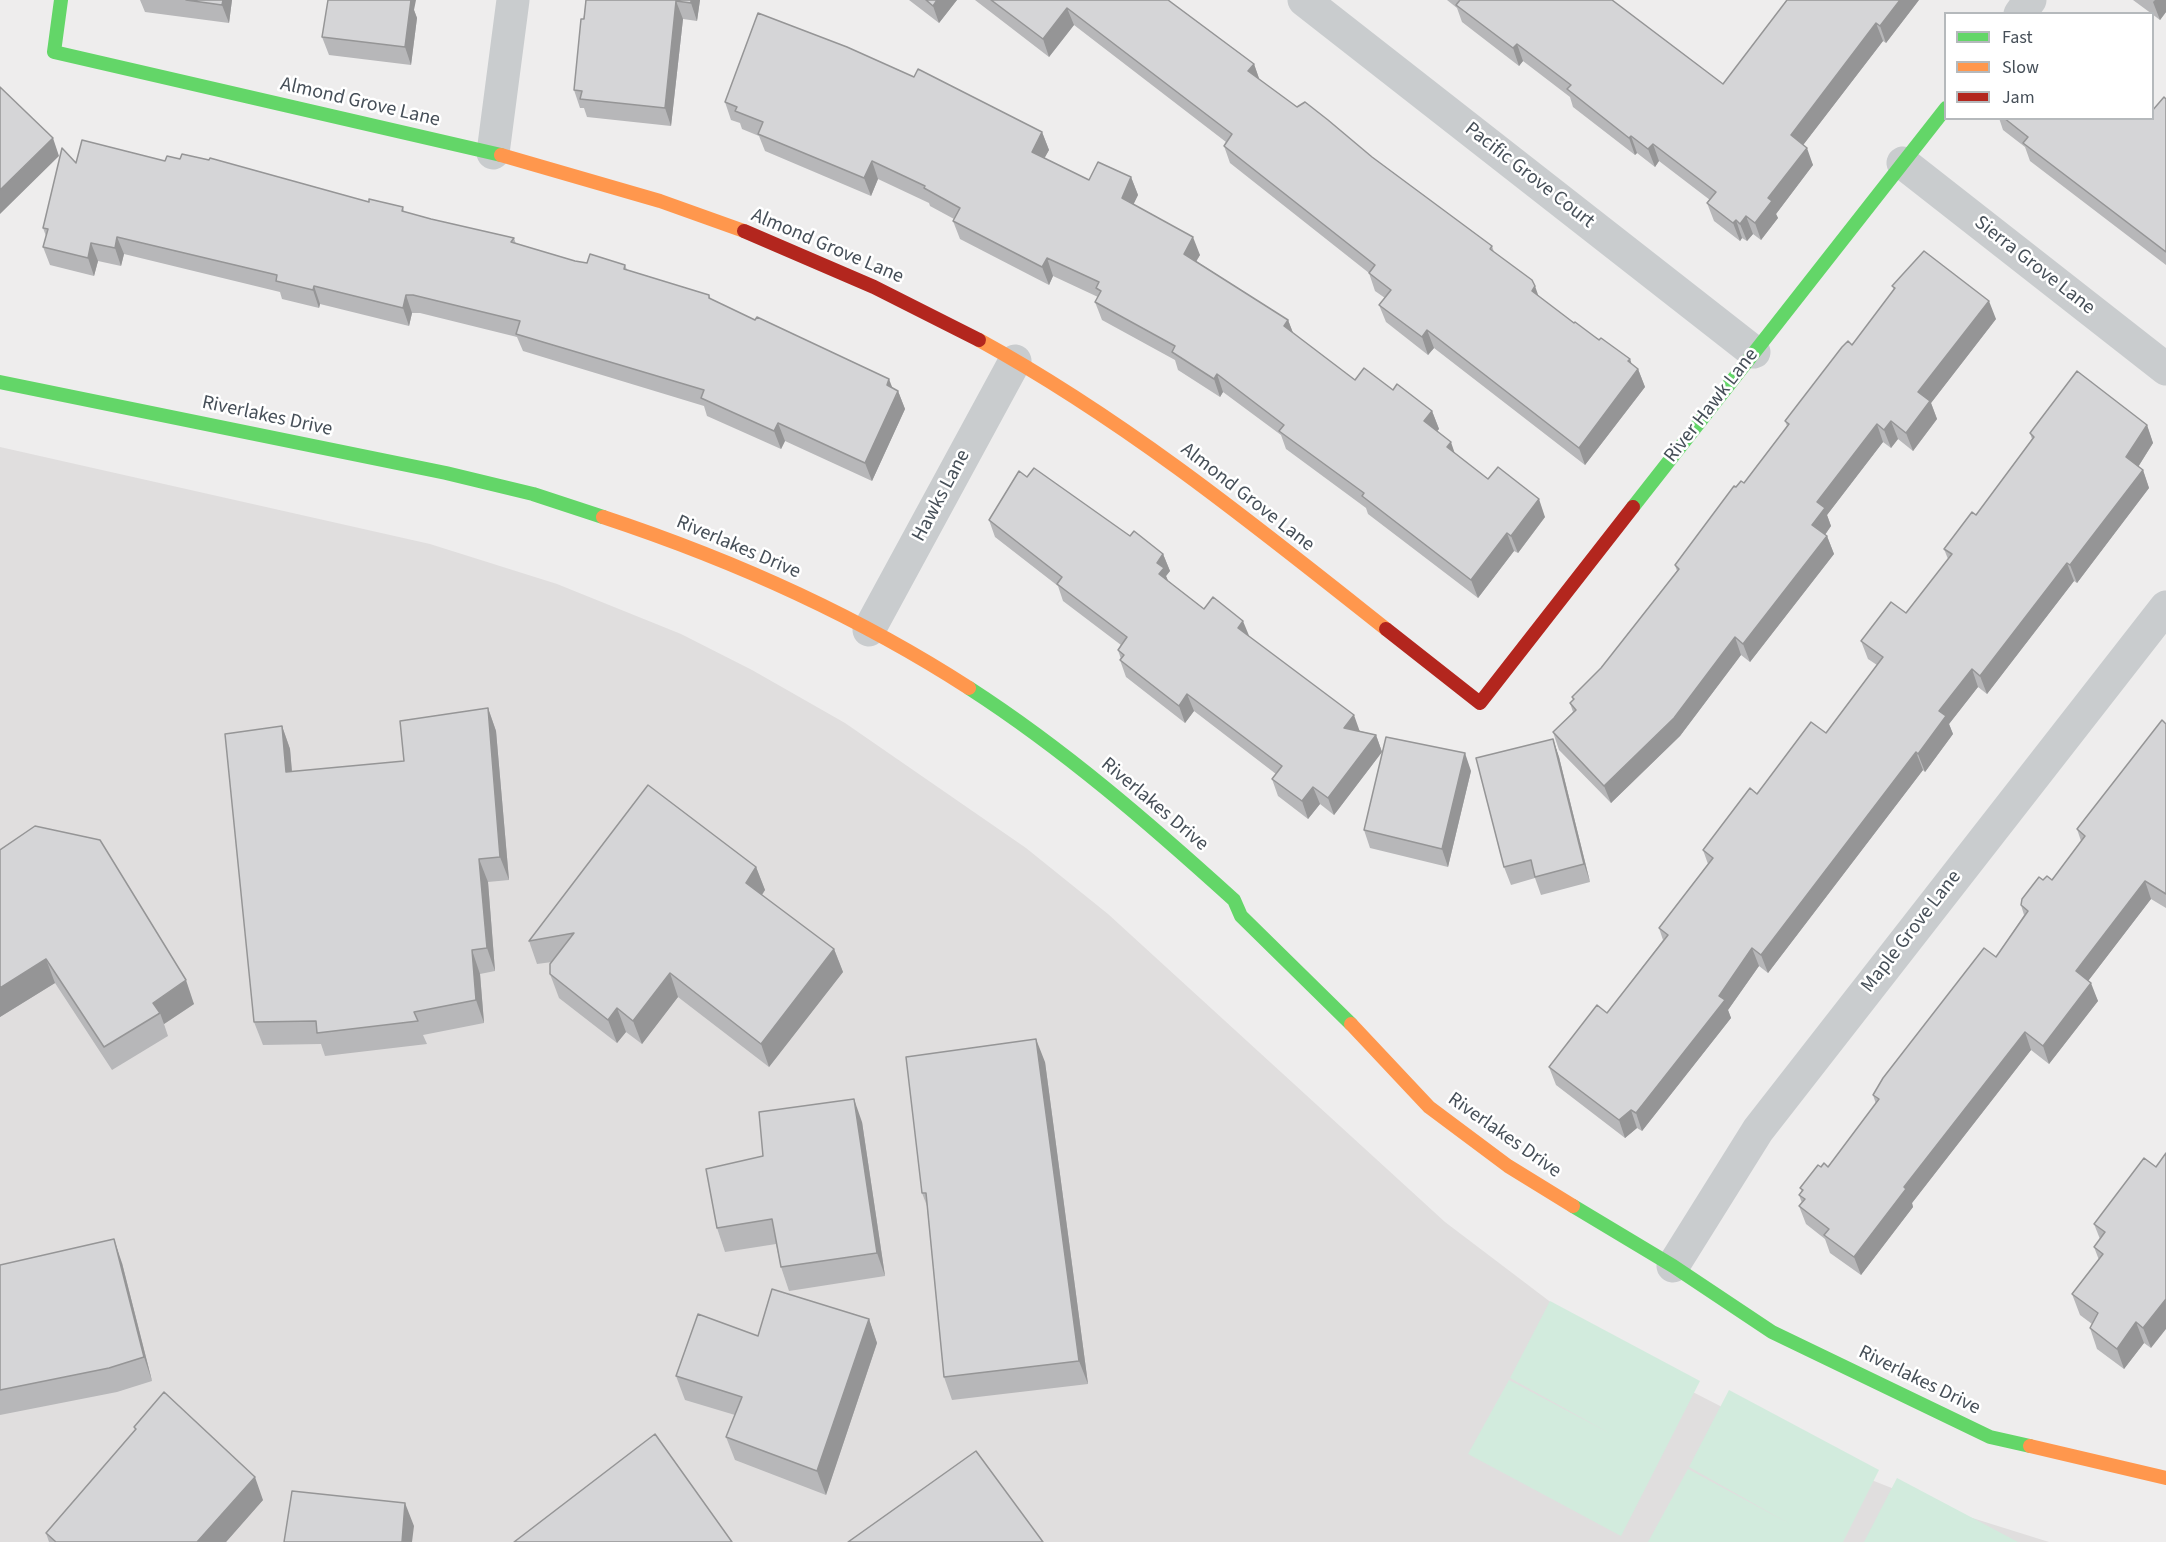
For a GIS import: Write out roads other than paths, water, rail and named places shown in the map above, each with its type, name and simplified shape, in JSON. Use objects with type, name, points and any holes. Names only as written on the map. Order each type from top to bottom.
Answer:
[{"type":"main road","name":"Almond Grove Lane","points":[[61,0],[54,52],[493,153],[663,201],[786,248],[906,302],[1065,391],[1172,464],[1480,703]]},
{"type":"main road","name":"River Hawk Lane","points":[[1480,703],[1944,111]]},
{"type":"main road","name":"Riverlakes Drive","points":[[0,382],[466,477],[560,502],[665,537],[769,580],[869,630],[950,677],[1066,756],[1152,826],[1234,900],[1241,916],[1320,992],[1429,1107],[1508,1166],[1673,1266],[1772,1332],[1990,1437],[2166,1478]]},
{"type":"street","points":[[493,153],[513,0]]},
{"type":"street","name":"Pacific Grove Court","points":[[1304,0],[1754,352]]},
{"type":"street","name":"Sierra Grove Lane","points":[[1903,163],[2166,369]]},
{"type":"street","name":"Hawks Lane","points":[[869,630],[1015,361]]},
{"type":"street","name":"Maple Grove Lane","points":[[1673,1266],[1758,1130],[2166,607]]}]
